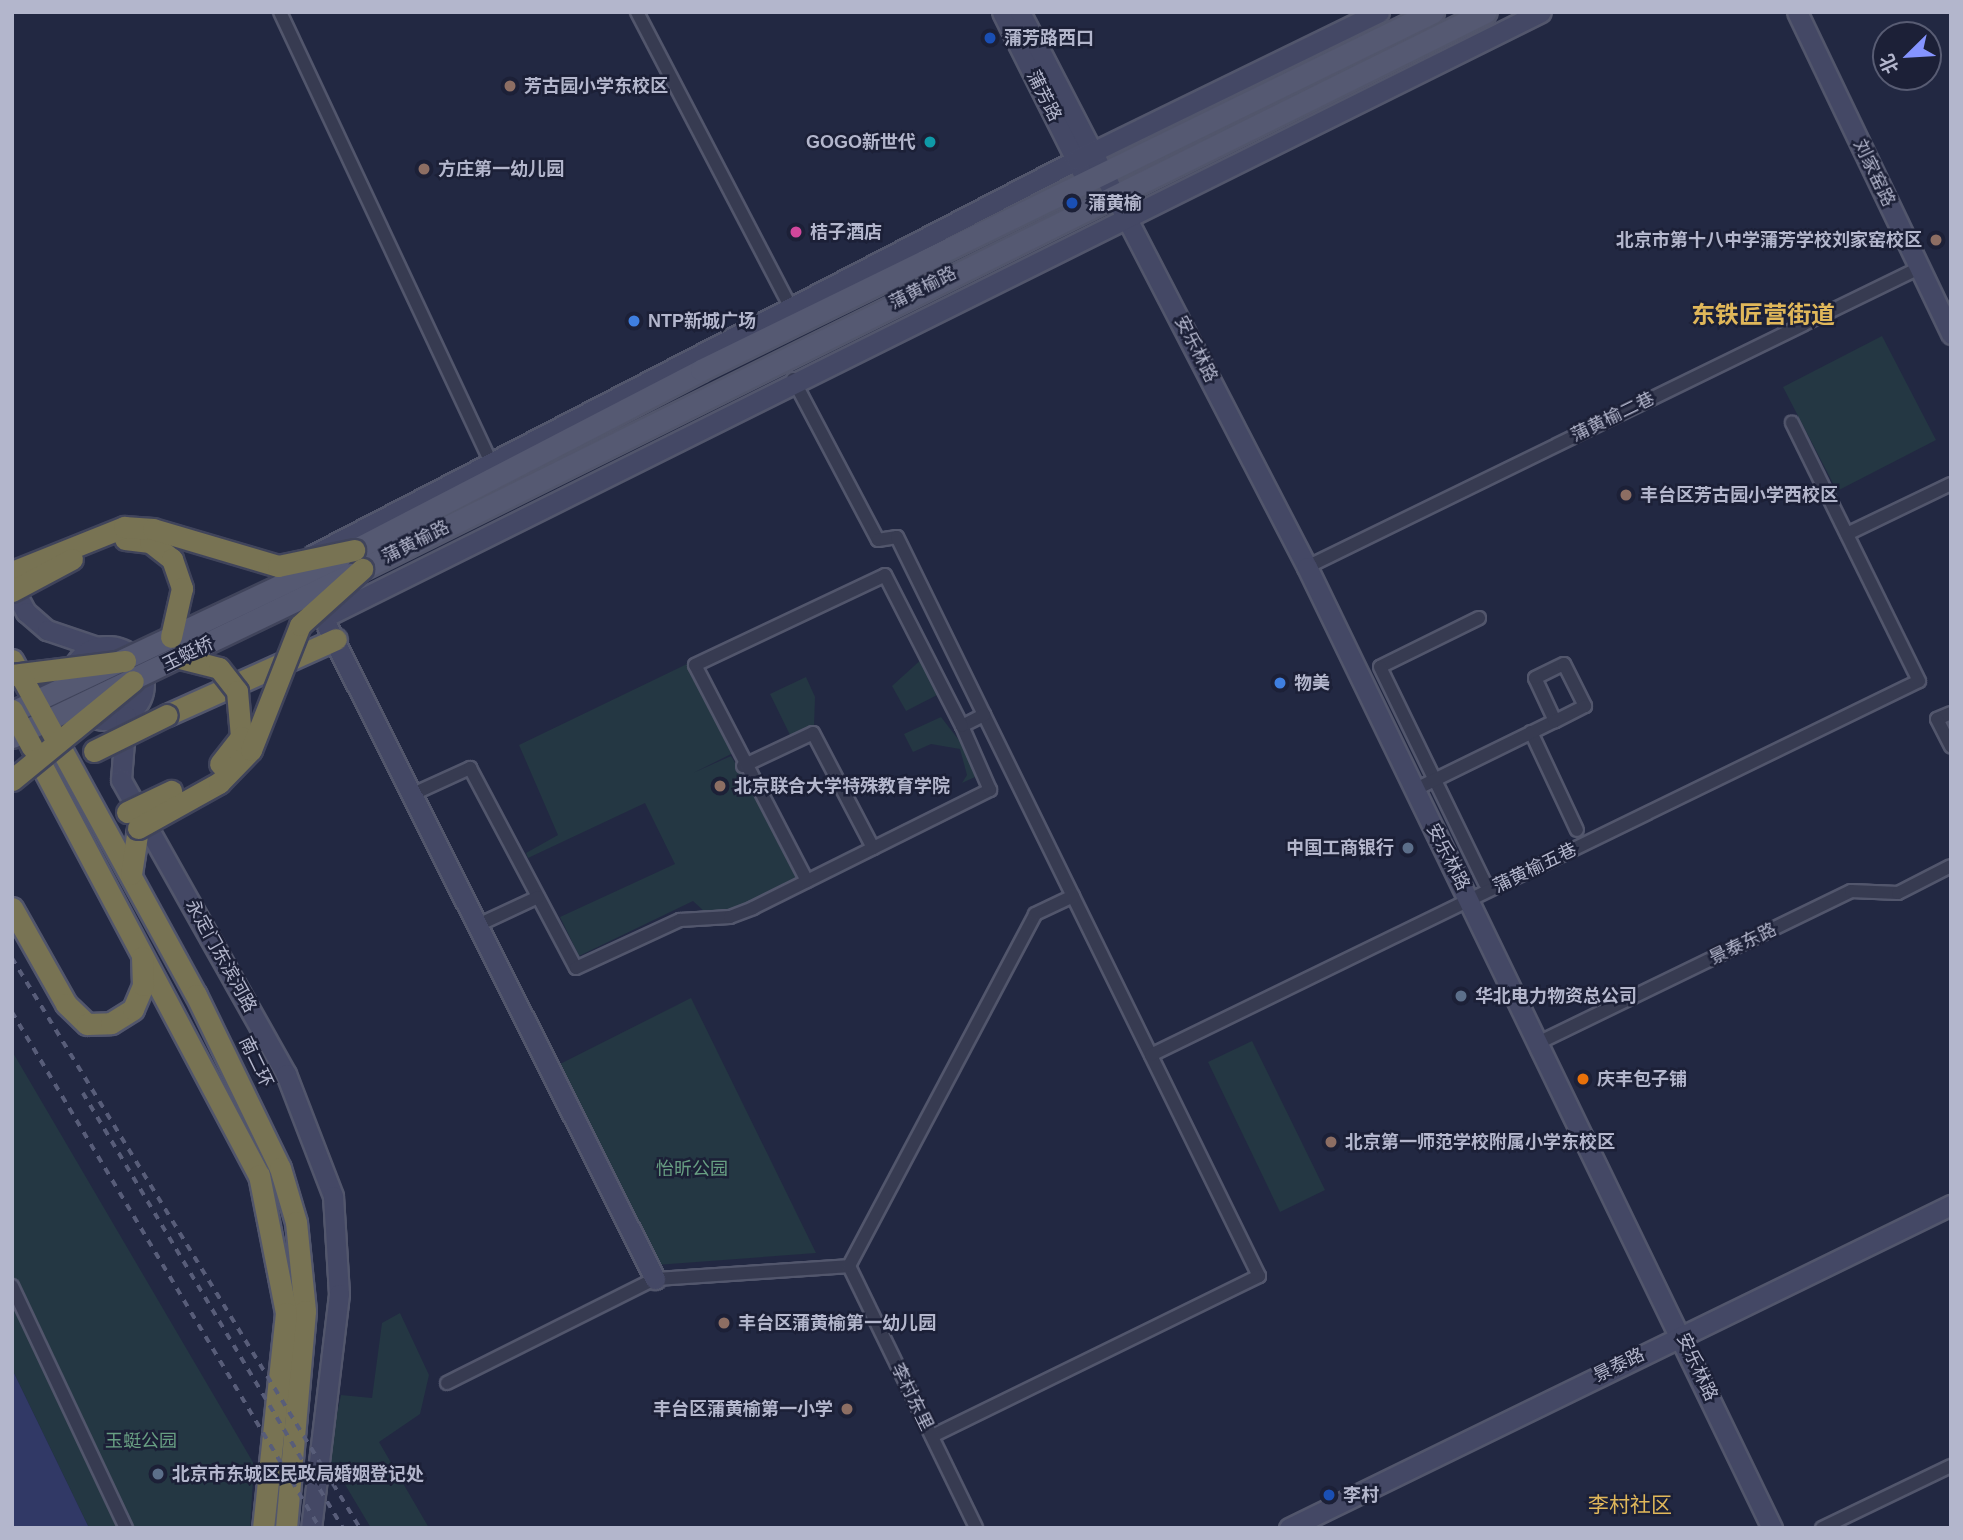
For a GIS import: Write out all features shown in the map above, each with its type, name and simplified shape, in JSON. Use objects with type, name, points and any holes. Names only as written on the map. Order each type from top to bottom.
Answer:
[{"type":"highway","points":[[12,572],[124,527],[153,528],[278,566],[358,560]]},
{"type":"highway","points":[[12,589],[104,543],[150,542],[172,559],[182,588],[171,637]]},
{"type":"highway","points":[[336,639],[167,715],[94,751],[77,764],[80,783],[98,806],[133,820],[219,783],[251,750],[300,625],[358,560]]},
{"type":"highway","points":[[133,820],[214,769],[241,737],[242,704],[229,679],[206,660],[180,658]]},
{"type":"highway","points":[[15,670],[137,667]]},
{"type":"highway","points":[[12,780],[137,667]]},
{"type":"highway","name":"南二环","points":[[15,670],[59,744],[242,1082],[280,1168],[296,1222],[305,1311],[286,1528]]},
{"type":"highway","points":[[12,711],[142,955],[224,1101],[259,1175],[273,1227],[286,1313],[263,1528]]},
{"type":"highway","points":[[59,744],[94,751]]},
{"type":"highway","points":[[133,820],[130,854],[134,886]]},
{"type":"highway","points":[[12,908],[66,1004],[88,1024],[111,1023],[133,1009],[143,985],[142,955]]},
{"type":"main road","name":"蒲黄榆路","points":[[358,560],[701,370],[1433,12]]},
{"type":"main road","name":"蒲黄榆路","points":[[358,560],[1486,12]]},
{"type":"main road","points":[[701,370],[732,337]]},
{"type":"main road","name":"玉蜓桥","points":[[12,737],[137,667],[171,637],[358,560]]},
{"type":"main road","name":"玉蜓桥","points":[[12,711],[137,667],[180,658],[358,560]]},
{"type":"street","points":[[280,12],[492,464]]},
{"type":"street","points":[[637,12],[790,306]]},
{"type":"street","name":"蒲芳路","points":[[1002,12],[1083,156]]},
{"type":"street","name":"蒲芳路","points":[[1020,12],[1093,177],[1110,194]]},
{"type":"street","points":[[654,1279],[336,639],[295,564],[1083,156],[1379,12]]},
{"type":"street","points":[[323,618],[793,379],[1541,12]]},
{"type":"street","name":"刘家窑路","points":[[1797,12],[1951,334]]},
{"type":"street","name":"安乐林路","points":[[1110,194],[1127,214],[1307,567],[1682,1335],[1772,1528]]},
{"type":"street","name":"蒲黄榆二巷","points":[[1307,567],[1919,268]]},
{"type":"street","points":[[793,379],[878,540],[897,537],[1259,1276],[932,1436]]},
{"type":"street","points":[[1792,423],[1847,534],[1951,484]]},
{"type":"street","name":"蒲黄榆五巷","points":[[1151,1055],[1919,681],[1847,534]]},
{"type":"street","points":[[413,794],[470,768],[576,968],[680,920],[730,917],[807,881],[990,790],[962,726],[885,575],[695,665],[743,766],[807,881]]},
{"type":"street","points":[[137,667],[307,587]]},
{"type":"street","points":[[12,589],[26,612],[47,630],[97,647],[137,667]]},
{"type":"street","points":[[1479,618],[1380,667],[1485,883]]},
{"type":"street","points":[[70,698],[74,667],[97,647]]},
{"type":"street","points":[[1414,790],[1531,733],[1555,721],[1585,706],[1564,664],[1535,678],[1555,721]]},
{"type":"street","points":[[70,698],[97,719],[126,716],[142,699],[137,667]]},
{"type":"street","points":[[12,724],[70,698]]},
{"type":"street","points":[[1951,713],[1937,719],[1951,747]]},
{"type":"street","points":[[962,726],[984,715]]},
{"type":"street","name":"永定门东滨河路","points":[[126,716],[117,762],[128,796],[286,1074],[333,1196],[339,1294],[311,1528]]},
{"type":"street","points":[[743,766],[813,733],[873,848]]},
{"type":"street","points":[[1531,733],[1577,830]]},
{"type":"street","name":"景泰东路","points":[[1538,1044],[1851,891],[1898,893],[1951,866]]},
{"type":"street","points":[[447,1383],[654,1279],[849,1266],[1035,914],[1073,896]]},
{"type":"street","points":[[478,925],[538,897]]},
{"type":"street","name":"景泰路","points":[[1289,1528],[1951,1205]]},
{"type":"street","name":"李村东里","points":[[849,1266],[976,1528]]},
{"type":"street","points":[[12,1286],[126,1528]]},
{"type":"street","points":[[1822,1528],[1951,1466]]},
{"type":"green space","points":[[1882,336],[1936,440],[1837,491],[1783,387]]},
{"type":"green space","points":[[924,657],[939,694],[906,711],[892,686]]},
{"type":"green space","points":[[689,663],[735,752],[693,773],[731,756],[802,874],[731,911],[706,913],[693,901],[579,956],[560,917],[675,864],[645,803],[528,858],[526,853],[558,835],[519,745]]},
{"type":"green space","points":[[806,677],[815,697],[814,726],[791,737],[770,694]]},
{"type":"green space","points":[[941,717],[965,748],[975,777],[962,783],[967,775],[960,749],[931,744],[913,752],[904,734]]},
{"type":"green space","name":"怡昕公园","points":[[691,998],[816,1253],[656,1265],[560,1064]]},
{"type":"green space","points":[[1252,1041],[1325,1190],[1280,1212],[1208,1062]]},
{"type":"green space","name":"玉蜓公园","points":[[12,1051],[254,1464],[250,1528],[89,1528],[12,1369]]},
{"type":"green space","points":[[400,1313],[429,1375],[420,1414],[379,1442],[429,1528],[371,1528],[328,1456],[341,1395],[372,1398],[382,1323]]},
{"type":"water","points":[[12,1369],[89,1528],[12,1528]]},
{"type":"railway","points":[[12,958],[360,1528]]},
{"type":"railway","points":[[12,1012],[320,1528]]},
{"type":"railway","points":[[83,1093],[343,1528]]},
{"type":"place","name":"蒲芳路西口","points":[[990,38]]},
{"type":"place","name":"芳古园小学东校区","points":[[510,86]]},
{"type":"place","name":"GOGO新世代","points":[[930,142]]},
{"type":"place","name":"方庄第一幼儿园","points":[[424,169]]},
{"type":"place","name":"蒲黄榆","points":[[1072,203]]},
{"type":"place","name":"桔子酒店","points":[[796,232]]},
{"type":"place","name":"北京市第十八中学蒲芳学校刘家窑校区","points":[[1936,240]]},
{"type":"place","name":"NTP新城广场","points":[[634,321]]},
{"type":"place","name":"丰台区芳古园小学西校区","points":[[1626,495]]},
{"type":"place","name":"物美","points":[[1280,683]]},
{"type":"place","name":"北京联合大学特殊教育学院","points":[[720,786]]},
{"type":"place","name":"中国工商银行","points":[[1408,848]]},
{"type":"place","name":"华北电力物资总公司","points":[[1461,996]]},
{"type":"place","name":"庆丰包子铺","points":[[1583,1079]]},
{"type":"place","name":"北京第一师范学校附属小学东校区","points":[[1331,1142]]},
{"type":"place","name":"丰台区蒲黄榆第一幼儿园","points":[[724,1323]]},
{"type":"place","name":"丰台区蒲黄榆第一小学","points":[[847,1409]]},
{"type":"place","name":"北京市东城区民政局婚姻登记处","points":[[158,1474]]},
{"type":"place","name":"李村","points":[[1329,1495]]},
{"type":"district","name":"东铁匠营街道","points":[[1763,315]]},
{"type":"district","name":"李村社区","points":[[1630,1505]]}]
